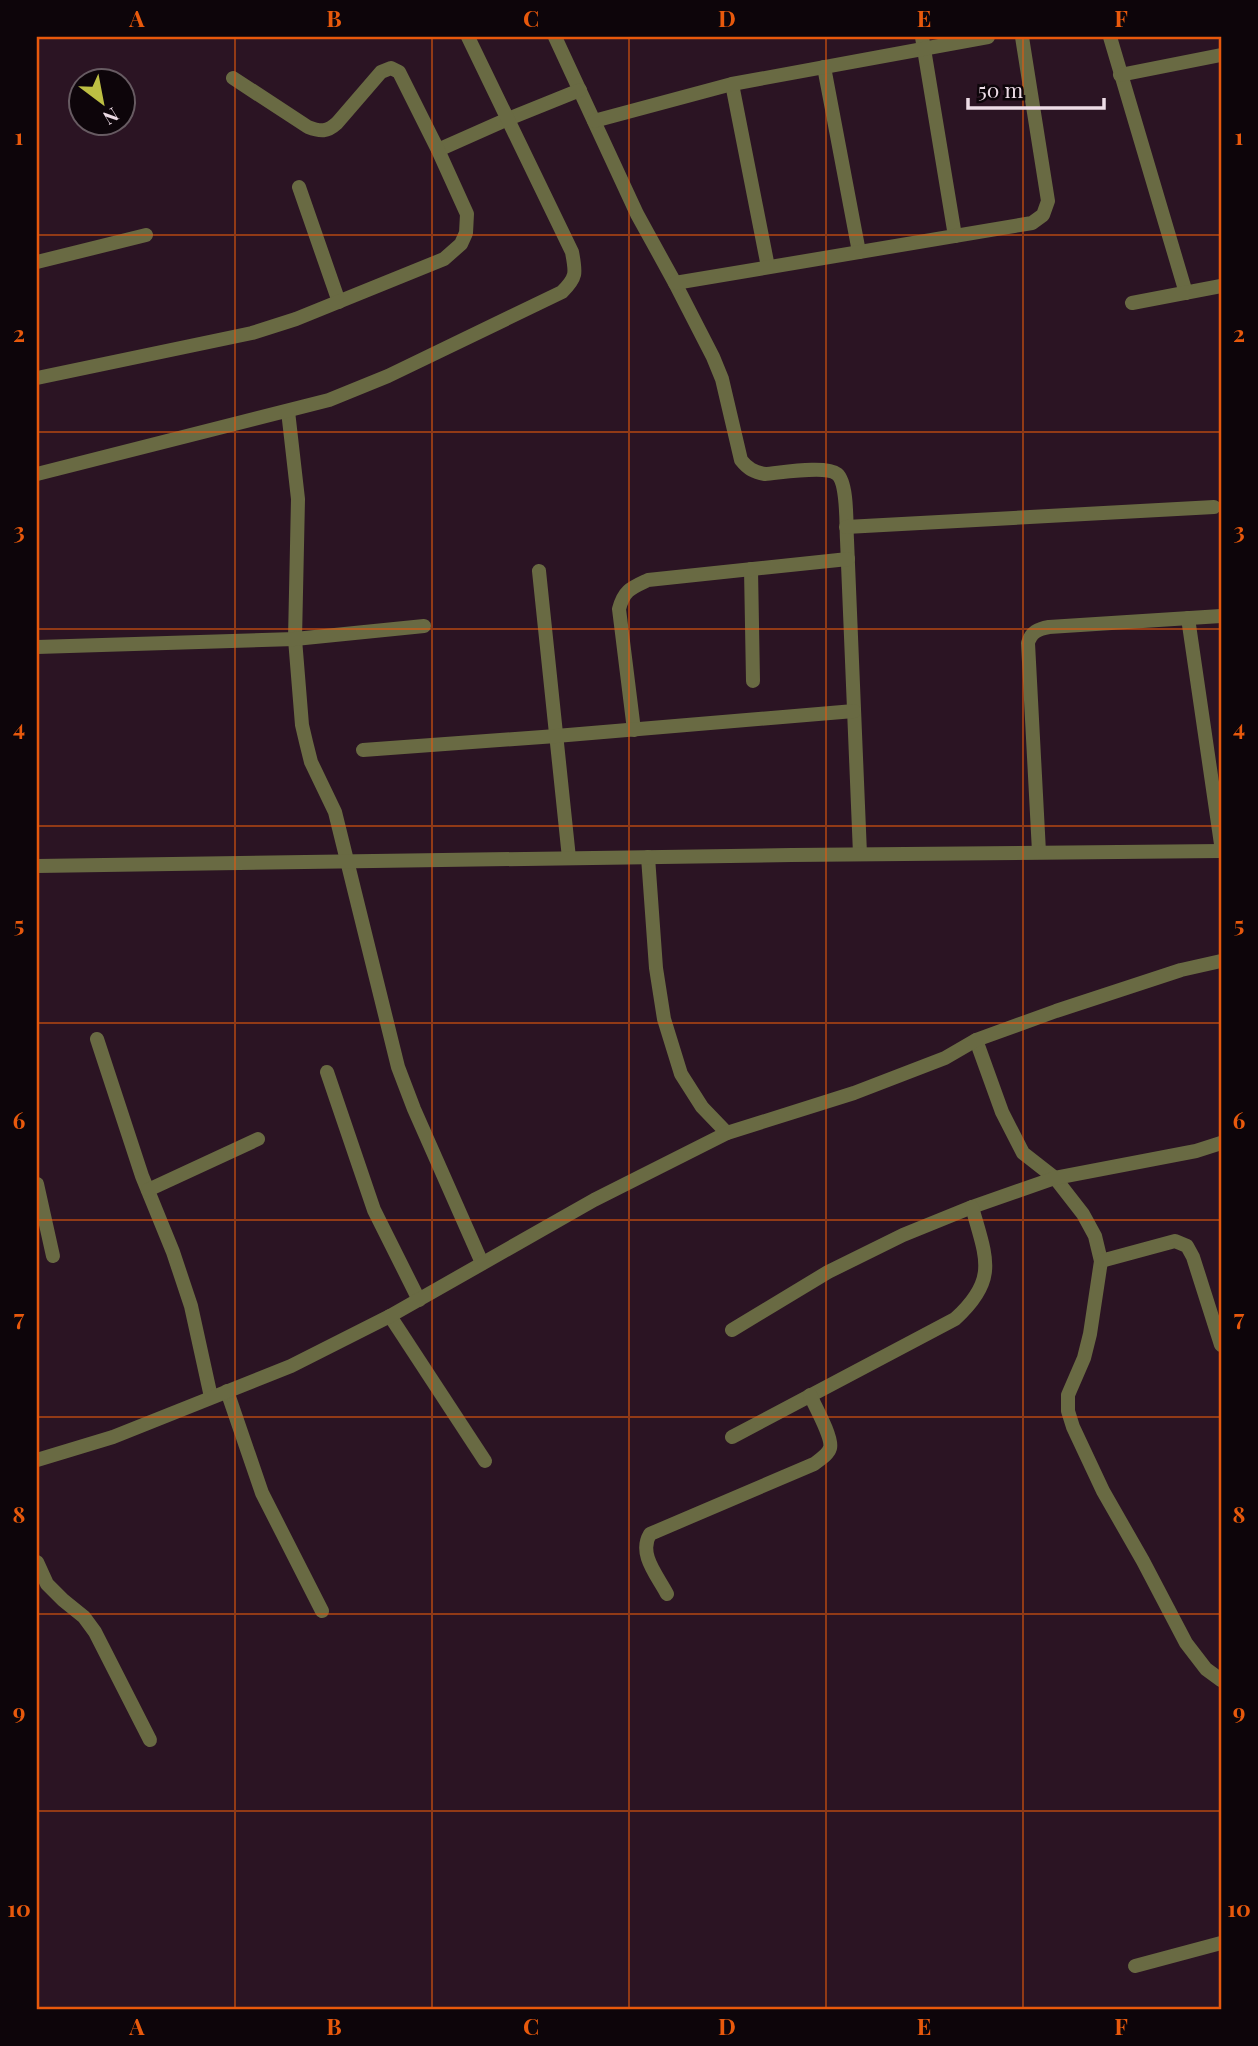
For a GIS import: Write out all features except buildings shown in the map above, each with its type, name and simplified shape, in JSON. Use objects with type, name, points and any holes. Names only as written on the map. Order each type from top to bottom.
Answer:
[{"type":"street","points":[[37,474],[329,400],[388,376],[562,292],[573,282],[576,270],[572,252],[468,37]]},
{"type":"street","points":[[555,37],[637,214],[713,357],[722,379],[741,460],[747,468],[756,473],[826,470],[837,474],[842,482],[848,559],[860,854]]},
{"type":"street","points":[[594,121],[732,84],[824,67],[924,43],[988,37]]},
{"type":"street","points":[[675,283],[1032,223],[1043,215],[1048,201],[1022,37]]},
{"type":"street","points":[[1110,37],[1186,293]]},
{"type":"street","points":[[924,43],[955,236]]},
{"type":"street","points":[[1120,75],[1221,55]]},
{"type":"street","points":[[824,67],[859,252]]},
{"type":"street","points":[[37,377],[252,333],[296,319],[444,259],[461,244],[466,233],[467,214],[439,150],[399,72],[391,68],[381,72],[337,123],[320,132],[233,78]]},
{"type":"street","points":[[732,84],[768,267]]},
{"type":"street","points":[[439,150],[580,90]]},
{"type":"street","points":[[299,187],[339,302]]},
{"type":"street","points":[[37,262],[146,235]]},
{"type":"street","points":[[1132,303],[1221,286]]},
{"type":"street","points":[[288,411],[298,499],[295,639],[302,725],[311,762],[335,813],[398,1067],[482,1263]]},
{"type":"street","points":[[846,527],[1214,507]]},
{"type":"street","points":[[634,730],[619,609],[628,590],[648,580],[848,559]]},
{"type":"street","points":[[751,569],[753,681]]},
{"type":"street","points":[[539,570],[569,858]]},
{"type":"street","points":[[1038,852],[1028,643],[1030,637],[1034,632],[1049,627],[1221,616]]},
{"type":"street","points":[[1188,618],[1221,844]]},
{"type":"street","points":[[37,647],[295,639],[425,626]]},
{"type":"street","points":[[363,750],[854,711]]},
{"type":"street","points":[[37,866],[1221,851]]},
{"type":"street","points":[[648,857],[656,968],[664,1019],[681,1074],[702,1107],[727,1133]]},
{"type":"street","points":[[37,1460],[113,1437],[291,1366],[390,1316],[594,1200],[727,1133],[854,1093],[945,1058],[976,1040],[1056,1011],[1181,970],[1221,961]]},
{"type":"street","points":[[97,1039],[191,1306],[211,1397]]},
{"type":"street","points":[[976,1040],[1002,1112],[1023,1153],[1055,1178],[1096,1236],[1101,1261],[1090,1334],[1084,1358],[1068,1395],[1068,1411],[1073,1427],[1103,1491],[1186,1643],[1206,1668],[1221,1679]]},
{"type":"street","points":[[327,1072],[374,1210],[419,1300]]},
{"type":"street","points":[[148,1190],[258,1139]]},
{"type":"street","points":[[732,1330],[828,1272],[902,1235],[971,1207],[1055,1178],[1196,1151],[1221,1143]]},
{"type":"street","points":[[37,1184],[53,1256]]},
{"type":"street","points":[[732,1437],[956,1319],[970,1306],[981,1291],[986,1271],[983,1248],[971,1207]]},
{"type":"street","points":[[1101,1261],[1175,1241],[1187,1246],[1194,1257],[1221,1345]]},
{"type":"street","points":[[390,1316],[485,1461]]},
{"type":"street","points":[[227,1391],[262,1493],[322,1611]]},
{"type":"street","points":[[667,1594],[645,1553],[650,1534],[814,1464],[824,1456],[830,1449],[830,1439],[810,1395]]},
{"type":"street","points":[[37,1562],[47,1584],[84,1618],[95,1632],[150,1740]]},
{"type":"street","points":[[1135,1966],[1221,1944]]}]
